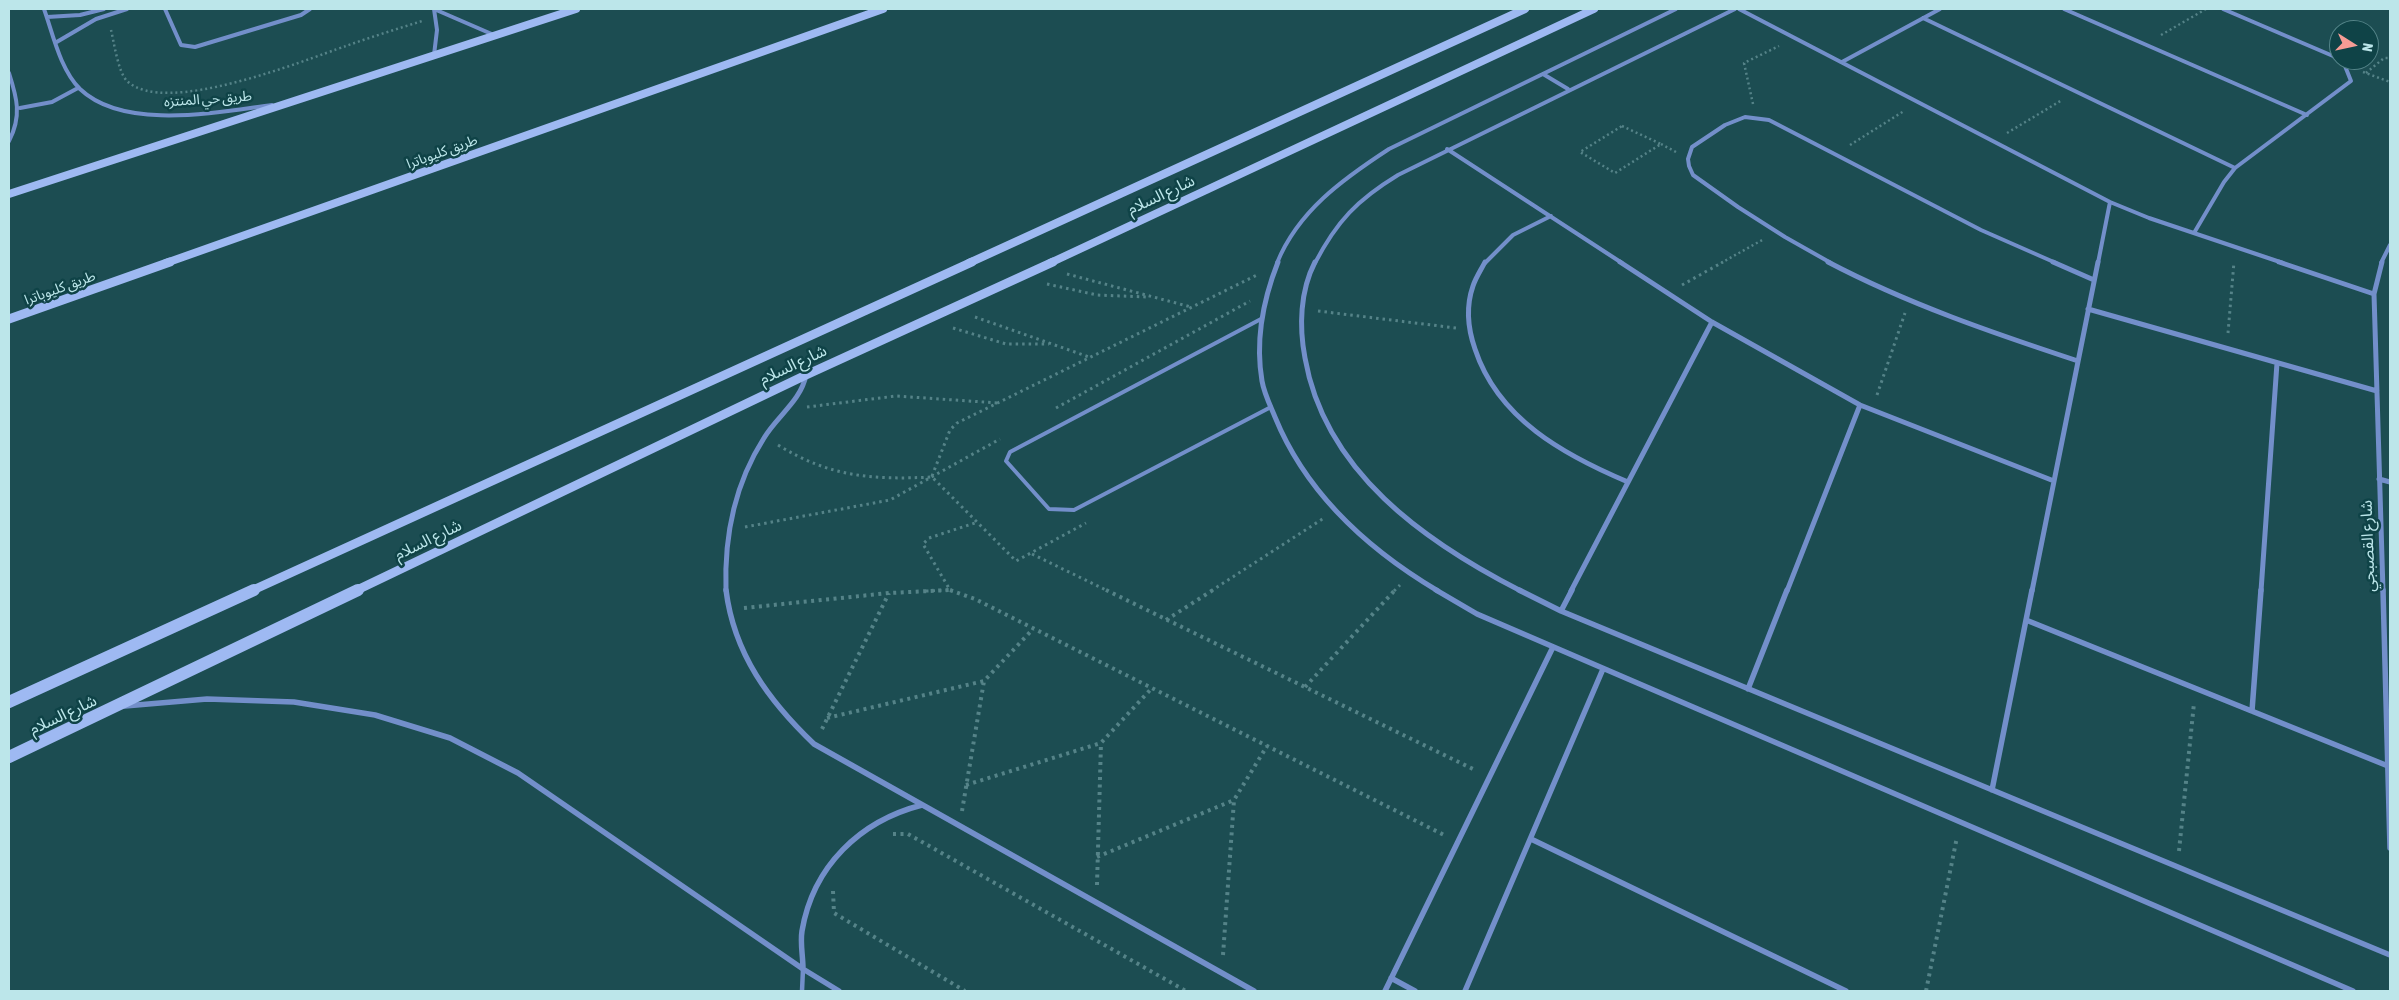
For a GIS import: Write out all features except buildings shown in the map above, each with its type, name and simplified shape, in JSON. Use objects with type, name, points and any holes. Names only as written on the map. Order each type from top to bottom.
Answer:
[{"type":"main road","points":[[9,194],[576,9]]},
{"type":"main road","name":"طريق كليوباترا","points":[[9,319],[883,9]]},
{"type":"main road","name":"شارع السلام","points":[[9,702],[1525,9]]},
{"type":"main road","name":"شارع السلام","points":[[9,757],[806,376],[1594,9]]},
{"type":"street","points":[[20,108],[52,102],[78,88],[55,43],[44,9]]},
{"type":"street","points":[[47,17],[80,15],[104,9]]},
{"type":"street","points":[[55,43],[79,28],[107,15],[127,9]]},
{"type":"street","points":[[165,9],[181,45],[195,47],[301,15],[310,9]]},
{"type":"street","points":[[434,55],[437,30],[434,9],[494,35]]},
{"type":"street","points":[[1676,9],[1389,149],[1353,172],[1322,198],[1296,228],[1275,267],[1266,292],[1258,340],[1262,383],[1280,432],[1311,481],[1354,530],[1410,575],[1477,614],[2353,991]]},
{"type":"street","points":[[1735,9],[1447,149],[1381,184],[1352,208],[1329,236],[1312,267],[1301,309],[1300,339],[1307,378],[1323,419],[1349,460],[1385,500],[1430,538],[1483,572],[1561,611],[2390,955]]},
{"type":"street","points":[[1739,9],[2110,202],[2236,248],[2374,294]]},
{"type":"street","points":[[1842,62],[1940,9]]},
{"type":"street","points":[[2064,9],[2307,115]]},
{"type":"street","points":[[2194,233],[2224,182],[2235,168],[2351,80],[2351,73],[2344,64],[2319,49],[2223,9]]},
{"type":"street","points":[[1923,18],[2235,168]]},
{"type":"street","points":[[9,73],[20,108],[18,121],[9,140]]},
{"type":"street","points":[[1543,74],[1568,89]]},
{"type":"street","name":"طريق حي المنتزه","points":[[78,88],[98,101],[145,113],[187,114],[281,104]]},
{"type":"street","points":[[2078,361],[1984,330],[1909,300],[1818,257],[1750,216],[1693,175],[1688,166],[1689,150],[1695,143],[1733,121],[1743,118],[1756,117],[1781,125],[1981,230],[2094,280]]},
{"type":"street","points":[[1447,149],[1712,322],[1860,405],[2054,482]]},
{"type":"street","points":[[1992,790],[2110,202]]},
{"type":"street","points":[[1551,216],[1528,226],[1508,239],[1491,255],[1478,273],[1470,293],[1467,314],[1477,360],[1490,384],[1508,407],[1532,429],[1560,450],[1592,467],[1628,482]]},
{"type":"street","name":"شارع القصبجي","points":[[2390,246],[2381,263],[2374,294],[2390,848]]},
{"type":"street","points":[[2088,310],[2377,392]]},
{"type":"street","points":[[1561,611],[1712,322]]},
{"type":"street","points":[[2252,712],[2277,363]]},
{"type":"street","points":[[806,376],[803,390],[765,437],[748,466],[735,497],[727,530],[724,569],[728,609],[740,646],[758,681],[783,714],[814,744],[1254,991]]},
{"type":"street","points":[[1748,690],[1860,405]]},
{"type":"street","points":[[2379,479],[2390,482]]},
{"type":"street","points":[[2026,620],[2388,766]]},
{"type":"street","points":[[1385,991],[1554,647]]},
{"type":"street","points":[[1465,991],[1603,668]]},
{"type":"street","points":[[114,707],[207,699],[294,702],[375,715],[450,738],[518,773],[803,969],[839,991]]},
{"type":"street","points":[[803,969],[801,932],[811,896],[829,863],[856,836],[887,816],[922,805]]},
{"type":"street","points":[[1531,839],[1846,991]]},
{"type":"street","points":[[1391,978],[1415,991]]},
{"type":"lane","points":[[1261,319],[1010,452],[1006,461],[1049,509],[1074,510],[1271,407]]},
{"type":"lane","points":[[802,991],[803,969]]},
{"type":"path","points":[[2146,44],[2206,9]]},
{"type":"path","points":[[107,15],[125,79],[137,87],[154,92],[177,92],[239,82],[434,17]]},
{"type":"path","points":[[1756,117],[1744,63],[1795,38]]},
{"type":"path","points":[[2390,58],[2384,58],[2366,73],[2390,82]]},
{"type":"path","points":[[1994,141],[2075,92]]},
{"type":"path","points":[[1835,154],[1919,102]]},
{"type":"path","points":[[1661,144],[1615,173],[1580,152],[1620,126],[1627,127],[1661,144],[1687,158]]},
{"type":"path","points":[[1668,293],[1776,232]]},
{"type":"path","points":[[2227,349],[2236,248]]},
{"type":"path","points":[[1042,267],[1192,308]]},
{"type":"path","points":[[932,476],[954,426],[1275,267]]},
{"type":"path","points":[[1021,277],[1098,295],[1153,297]]},
{"type":"path","points":[[1051,411],[1266,292]]},
{"type":"path","points":[[1872,410],[1909,300]]},
{"type":"path","points":[[952,309],[1090,358]]},
{"type":"path","points":[[1301,309],[1469,330]]},
{"type":"path","points":[[929,320],[1006,344],[1052,344]]},
{"type":"path","points":[[785,410],[896,396],[998,403]]},
{"type":"path","points":[[727,530],[880,503],[897,498],[932,476],[1008,434]]},
{"type":"path","points":[[765,437],[799,460],[839,474],[884,480],[932,476]]},
{"type":"path","points":[[1166,620],[1324,518]]},
{"type":"path","points":[[950,590],[923,544],[929,538],[978,522]]},
{"type":"path","points":[[1031,554],[1490,777]]},
{"type":"path","points":[[1305,687],[1410,575]]},
{"type":"path","points":[[728,609],[889,593],[950,590],[975,599],[1458,842]]},
{"type":"path","points":[[814,744],[889,593]]},
{"type":"path","points":[[827,718],[984,681],[1034,629]]},
{"type":"path","points":[[960,825],[984,681]]},
{"type":"path","points":[[966,785],[1101,744],[1152,688]]},
{"type":"path","points":[[2177,867],[2195,689]]},
{"type":"path","points":[[1096,902],[1101,744]]},
{"type":"path","points":[[1222,973],[1234,800],[1267,746]]},
{"type":"path","points":[[1097,856],[1234,800]]},
{"type":"path","points":[[1926,991],[1960,822]]},
{"type":"path","points":[[884,836],[908,834],[1186,991]]},
{"type":"path","points":[[834,883],[832,898],[834,913],[965,991]]}]
